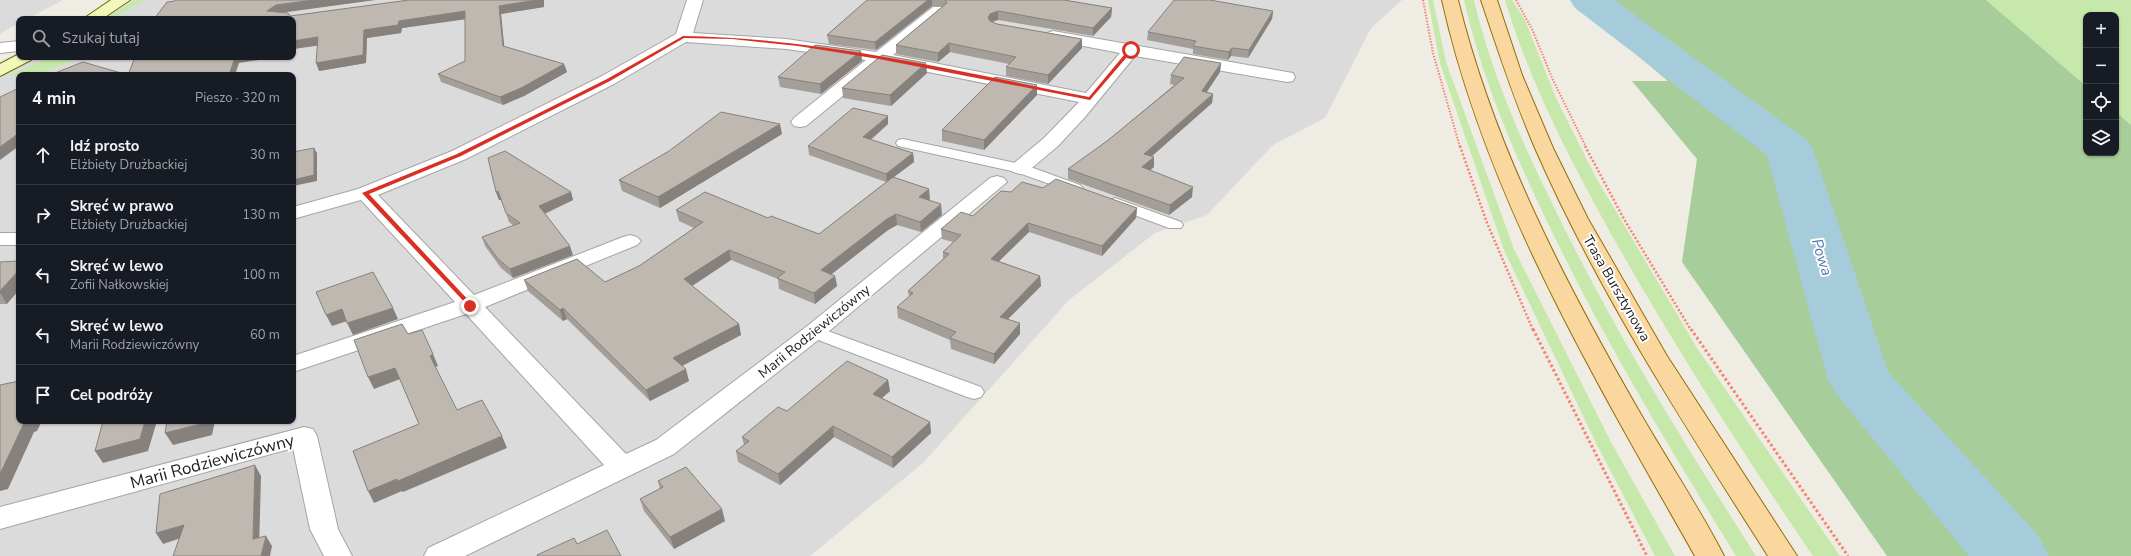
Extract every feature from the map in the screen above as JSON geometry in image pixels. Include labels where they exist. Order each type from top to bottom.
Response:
[{"type":"main road","points":[[1450,0],[1467,69],[1524,214],[1585,338],[1643,444],[1710,556]]},
{"type":"main road","name":"Trasa Bursztynowa","points":[[1489,0],[1517,85],[1544,149],[1593,247],[1658,359],[1784,556]]},
{"type":"street","points":[[96,16],[122,0]]},
{"type":"street","points":[[683,37],[690,20],[694,0]]},
{"type":"street","points":[[800,122],[938,10]]},
{"type":"street","points":[[1037,33],[1287,77]]},
{"type":"street","points":[[296,212],[365,193],[459,155],[608,80],[683,37],[732,38],[761,41],[879,58],[1090,99]]},
{"type":"street","points":[[0,48],[16,46]]},
{"type":"street","points":[[1020,168],[1038,155],[1062,133],[1131,50]]},
{"type":"street","points":[[0,71],[20,60]]},
{"type":"street","name":"Marii Rodziewiczówny","points":[[438,556],[665,447],[814,332],[997,182]]},
{"type":"street","points":[[365,193],[622,467]]},
{"type":"street","points":[[0,239],[16,239]]},
{"type":"street","points":[[296,363],[470,306],[630,241]]},
{"type":"street","name":"Marii Rodziewiczówny","points":[[0,518],[304,436],[324,529],[338,556]]},
{"type":"lane","points":[[903,143],[1020,168],[1086,192]]},
{"type":"lane","points":[[1101,198],[1175,224]]},
{"type":"lane","points":[[814,332],[974,392]]},
{"type":"path","points":[[1423,0],[1432,52],[1456,135],[1477,196],[1520,300],[1545,354],[1647,556]]},
{"type":"path","points":[[1516,0],[1531,23],[1543,59],[1575,127],[1637,242],[1703,349],[1848,556]]},
{"type":"shaded area","points":[[0,0],[63,0],[33,16],[16,16],[16,25],[0,34]]},
{"type":"shaded area","points":[[132,0],[1402,0],[1371,28],[1325,118],[1273,145],[1207,215],[1155,233],[1069,300],[923,463],[810,556],[0,556],[0,73],[25,60],[296,60],[296,16],[104,16]]},
{"type":"green space","points":[[136,0],[145,0],[120,15],[109,16]]},
{"type":"green space","points":[[1428,0],[1433,0],[1446,62],[1514,249],[1612,444],[1675,556],[1655,556],[1596,443],[1504,250],[1440,63]]},
{"type":"green space","points":[[1464,0],[1474,0],[1488,51],[1506,102],[1550,199],[1597,291],[1674,425],[1756,556],[1736,556],[1659,430],[1587,301],[1543,213],[1508,135],[1479,55]]},
{"type":"green space","points":[[1505,0],[1512,0],[1525,20],[1556,98],[1595,176],[1697,348],[1840,556],[1813,556],[1739,445],[1668,332],[1623,255],[1557,130],[1528,66]]},
{"type":"green space","points":[[1599,0],[1986,0],[2083,83],[2083,156],[2119,156],[2119,115],[2131,125],[2131,556],[1887,556],[1682,262],[1697,159],[1632,81],[1668,81],[1637,55]]},
{"type":"green space","points":[[1986,0],[2131,0],[2131,125],[2119,115],[2119,12],[2083,12],[2083,83]]},
{"type":"green space","points":[[45,60],[75,60],[45,72],[16,72]]},
{"type":"green space","points":[[16,72],[16,76],[9,75]]},
{"type":"building","points":[[314,0],[276,5],[267,11],[288,13],[290,16],[156,16],[167,2]]},
{"type":"building","points":[[409,0],[537,0],[499,6],[503,46],[564,64],[521,88],[500,97],[438,74],[465,61],[465,11],[399,21],[398,25],[364,30],[363,55],[316,63],[318,37],[296,41],[296,16],[290,16]]},
{"type":"building","points":[[867,0],[928,0],[875,42],[827,35]]},
{"type":"building","points":[[945,0],[1064,0],[1112,8],[1093,28],[998,11],[990,14],[988,18],[990,21],[997,24],[1082,39],[1048,75],[1006,67],[1016,57],[949,43],[938,53],[896,45],[947,3]]},
{"type":"building","points":[[1174,0],[1210,0],[1273,11],[1249,50],[1232,48],[1229,52],[1193,46],[1196,41],[1148,32]]},
{"type":"building","points":[[815,45],[861,51],[820,84],[778,77]]},
{"type":"building","points":[[882,55],[926,63],[890,95],[842,88]]},
{"type":"building","points":[[1184,57],[1221,63],[1202,91],[1213,94],[1144,154],[1154,157],[1142,167],[1193,187],[1170,205],[1068,169],[1107,141],[1184,78],[1171,75]]},
{"type":"building","points":[[134,60],[234,60],[230,72],[129,72]]},
{"type":"building","points":[[83,62],[118,72],[58,72]]},
{"type":"building","points":[[995,77],[1037,85],[984,140],[942,130]]},
{"type":"building","points":[[16,89],[16,135],[0,147],[0,97]]},
{"type":"building","points":[[853,108],[888,116],[863,137],[913,153],[886,174],[808,146]]},
{"type":"building","points":[[721,112],[780,124],[658,197],[619,180],[669,151]]},
{"type":"building","points":[[314,148],[314,175],[296,179],[296,151]]},
{"type":"building","points":[[505,151],[571,192],[539,206],[570,246],[510,269],[498,259],[482,237],[520,223],[506,213],[498,191],[496,192],[488,158]]},
{"type":"building","points":[[893,177],[929,189],[919,197],[941,204],[920,222],[896,214],[887,219],[821,270],[835,276],[814,293],[777,278],[785,272],[729,250],[684,279],[739,324],[673,358],[686,369],[646,390],[563,308],[560,310],[524,280],[577,259],[605,282],[639,266],[703,222],[676,210],[705,192],[768,218],[771,216],[819,234]]},
{"type":"building","points":[[1056,179],[1137,208],[1102,246],[1028,223],[991,259],[1040,276],[1000,317],[1020,323],[994,354],[950,338],[956,332],[897,307],[913,293],[908,291],[949,254],[943,252],[961,235],[941,229],[961,212],[973,216],[1001,191],[1011,192],[1022,182],[1043,188]]},
{"type":"building","points":[[16,261],[16,273],[0,291],[0,262]]},
{"type":"building","points":[[373,272],[393,308],[347,323],[342,309],[326,315],[316,292]]},
{"type":"building","points":[[402,324],[408,334],[422,330],[433,354],[430,356],[457,410],[482,400],[502,436],[398,481],[397,479],[368,491],[353,451],[419,424],[395,368],[368,377],[354,340]]},
{"type":"building","points":[[847,361],[888,380],[873,394],[930,422],[892,457],[833,426],[778,474],[736,451],[749,441],[742,437],[778,407],[787,411]]},
{"type":"building","points":[[16,382],[16,424],[24,424],[0,474],[0,385]]},
{"type":"building","points":[[102,424],[144,424],[140,439],[95,451]]},
{"type":"building","points":[[166,424],[201,424],[165,433]]},
{"type":"building","points":[[255,465],[253,539],[266,536],[261,556],[173,556],[184,525],[156,533],[160,494]]},
{"type":"building","points":[[686,467],[722,509],[670,537],[640,499],[663,487],[658,481]]},
{"type":"building","points":[[607,530],[621,556],[537,555],[574,538],[577,544]]},
{"type":"waterway","name":"Powa","points":[[1589,0],[1789,149],[1859,380],[2012,556]]},
{"type":"route","points":[[470,306],[365,193],[459,155],[608,80],[683,37],[732,38],[798,45],[879,58],[1090,99],[1131,50]]}]
